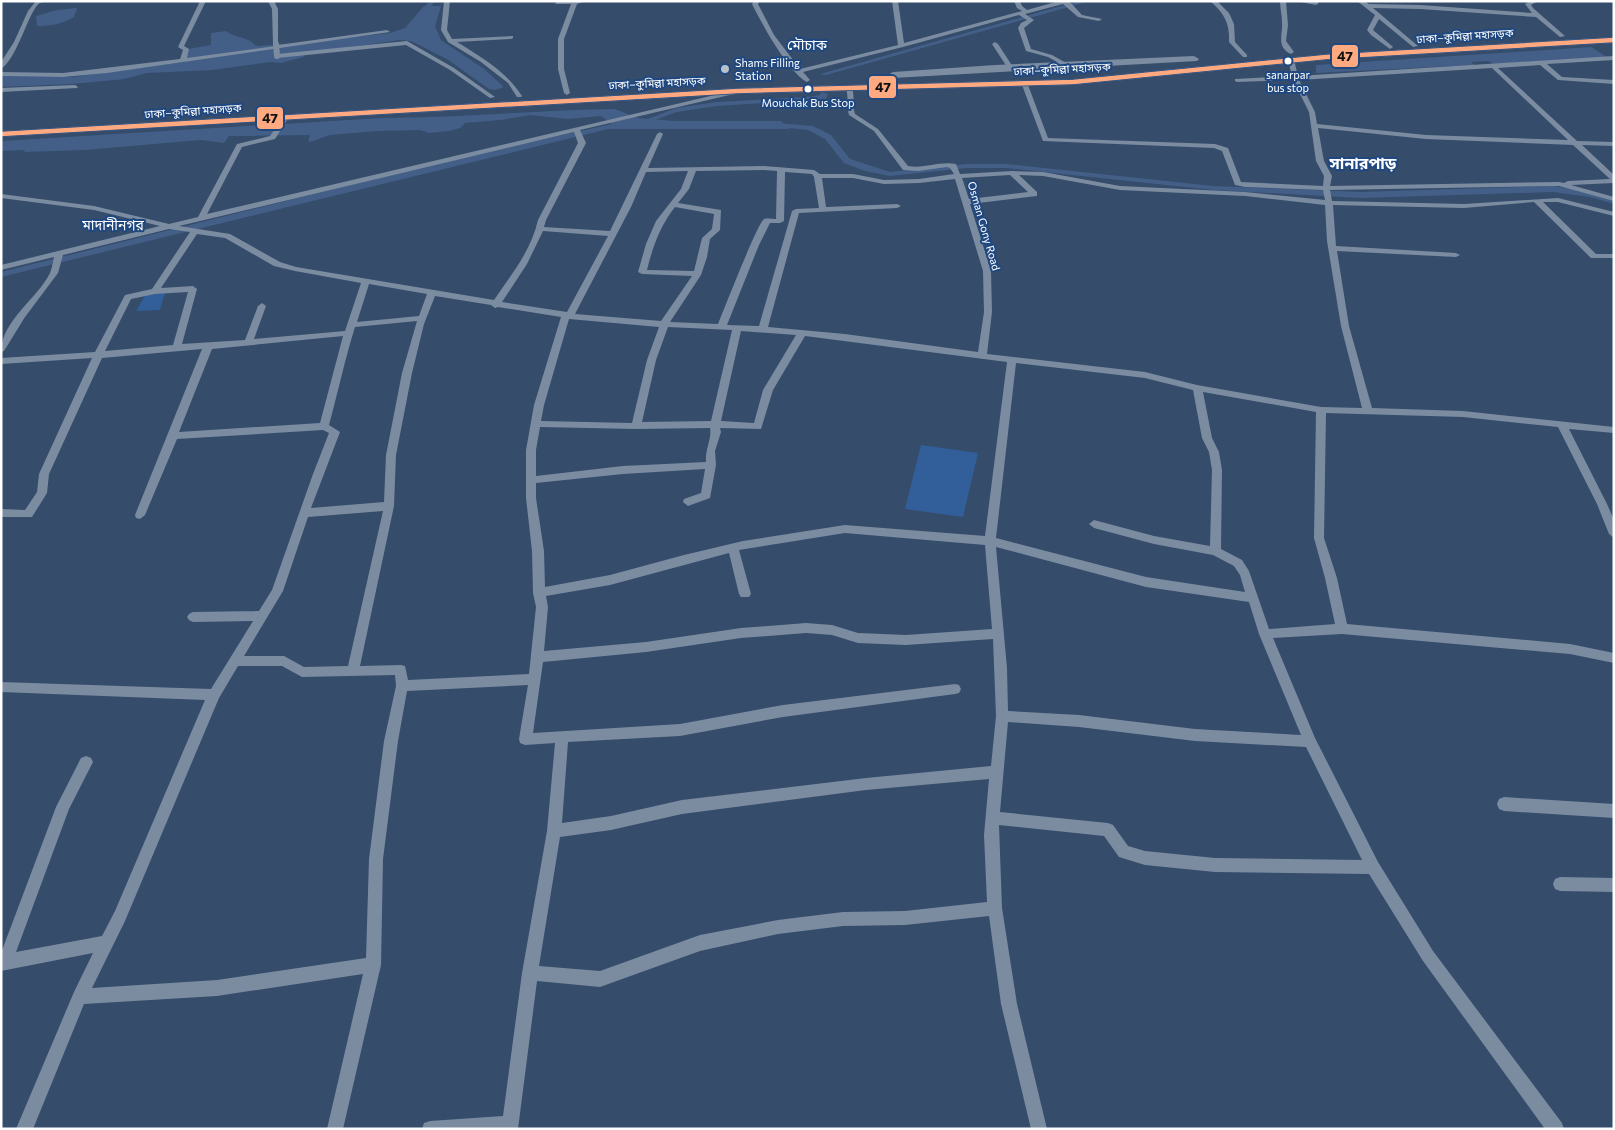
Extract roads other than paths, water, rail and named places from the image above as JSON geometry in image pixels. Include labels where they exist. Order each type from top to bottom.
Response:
[{"type":"highway","name":"ঢাকা–কুমিল্লা মহাসড়ক","points":[[79,127],[284,120],[738,91],[1025,85],[1073,82],[1291,56],[1390,47],[1614,34]]},
{"type":"highway","name":"ঢাকা–কুমিল্লা মহাসড়ক","points":[[881,76],[1245,56],[1291,56],[1614,40]]},
{"type":"highway","points":[[1063,65],[1052,72],[1054,77],[1073,82]]},
{"type":"highway","points":[[994,85],[1019,77],[1014,71],[1007,68]]},
{"type":"highway","name":"ঢাকা–কুমিল্লা মহাসড়ক","points":[[1,134],[492,97],[863,77]]},
{"type":"highway","points":[[1,127],[54,122],[79,127]]},
{"type":"highway","points":[[1,138],[79,127]]},
{"type":"street","points":[[1,67],[24,30],[31,11],[38,2],[45,1]]},
{"type":"street","points":[[183,61],[186,49],[182,47],[188,27],[203,1]]},
{"type":"street","points":[[271,1],[275,9],[277,56],[407,43],[452,69],[492,97]]},
{"type":"street","points":[[447,1],[444,30],[450,41],[483,61],[510,82],[519,96]]},
{"type":"street","points":[[895,1],[901,46]]},
{"type":"street","points":[[1017,1],[1019,7],[1026,15]]},
{"type":"street","points":[[1213,1],[1222,8],[1230,20],[1233,32],[1232,42],[1245,56]]},
{"type":"street","points":[[1283,1],[1286,30],[1282,37],[1284,45],[1291,56],[1296,79],[1312,112],[1316,126],[1320,161],[1328,176],[1326,188],[1332,248],[1345,326],[1368,411]]},
{"type":"street","points":[[1298,1],[1316,3]]},
{"type":"street","points":[[1360,1],[1369,6],[1414,46]]},
{"type":"street","points":[[1534,1],[1528,4],[1536,15],[1562,36]]},
{"type":"street","points":[[557,3],[577,2],[561,39],[561,69],[567,93]]},
{"type":"street","points":[[756,2],[764,24],[786,57],[807,80]]},
{"type":"street","points":[[799,70],[1026,15],[1067,3],[1080,16],[1099,19]]},
{"type":"street","points":[[1369,6],[1420,7],[1536,15]]},
{"type":"street","points":[[1026,15],[1021,28],[1026,48],[1033,52],[1050,56],[1063,65]]},
{"type":"street","points":[[1378,15],[1370,30],[1390,47]]},
{"type":"street","points":[[1,82],[5,75],[63,75],[183,61],[387,32]]},
{"type":"street","points":[[450,41],[511,37]]},
{"type":"street","points":[[994,44],[1007,68]]},
{"type":"street","points":[[1237,80],[1296,79],[1614,58]]},
{"type":"street","points":[[1540,62],[1560,79],[1614,82]]},
{"type":"street","points":[[1494,66],[1614,180]]},
{"type":"street","points":[[1025,85],[1046,140],[1215,146],[1225,150],[1238,183],[1245,185],[1326,188],[1559,184],[1614,180]]},
{"type":"street","points":[[1,90],[76,88]]},
{"type":"street","name":"Osman Gony Road","points":[[849,88],[852,97],[850,108],[852,115],[876,130],[906,168],[953,166],[958,175],[988,271],[988,312],[982,356]]},
{"type":"street","points":[[1,268],[174,227],[201,218],[578,132],[595,124],[738,91]]},
{"type":"street","points":[[201,218],[239,146],[273,138],[284,120]]},
{"type":"street","points":[[1316,126],[1426,137],[1614,144]]},
{"type":"street","points":[[496,305],[520,268],[542,228],[545,212],[582,144],[578,132]]},
{"type":"street","points":[[660,134],[613,234],[568,316],[538,404],[531,450],[531,498],[538,551],[539,593],[542,607],[535,678],[524,739],[680,730],[783,711],[955,689]]},
{"type":"street","points":[[693,169],[685,189],[660,222],[650,244],[642,272],[697,274]]},
{"type":"street","points":[[643,170],[781,169],[814,172],[818,176],[823,210]]},
{"type":"street","points":[[722,326],[755,245],[767,221],[780,221],[781,169]]},
{"type":"street","points":[[968,202],[1034,194],[1012,173]]},
{"type":"street","points":[[818,176],[853,176],[884,182],[919,181],[958,175],[1043,174],[1120,188],[1245,194],[1329,203],[1464,206],[1536,200],[1577,203],[1614,214]]},
{"type":"street","points":[[1559,184],[1614,199]]},
{"type":"street","points":[[1,196],[94,208],[192,231],[227,236],[276,264],[496,305],[568,316],[664,324],[763,329],[854,338],[982,356],[1145,375],[1197,388],[1322,410],[1463,414],[1614,430]]},
{"type":"street","points":[[1536,200],[1594,256],[1614,256]]},
{"type":"street","points":[[636,426],[652,359],[664,324],[677,301],[697,274],[705,249],[706,238],[716,230],[718,212],[673,204]]},
{"type":"street","points":[[763,329],[796,211],[897,206]]},
{"type":"street","points":[[542,228],[613,234]]},
{"type":"street","points":[[155,291],[192,231]]},
{"type":"street","points":[[1332,248],[1456,255]]},
{"type":"street","points":[[1,349],[21,316],[54,273],[59,254]]},
{"type":"street","points":[[324,426],[341,364],[342,353],[366,281]]},
{"type":"street","points":[[1,513],[28,514],[42,493],[44,474],[85,382],[128,297],[155,291],[193,289],[177,347]]},
{"type":"street","points":[[353,670],[389,506],[392,455],[408,373],[432,293]]},
{"type":"street","points":[[248,342],[262,306]]},
{"type":"street","points":[[1,361],[99,355],[248,342],[423,318]]},
{"type":"street","points":[[688,502],[706,495],[711,465],[710,452],[716,432],[715,424],[737,328]]},
{"type":"street","points":[[534,424],[636,426],[715,424],[758,427],[768,390],[802,333]]},
{"type":"street","points":[[140,515],[208,346]]},
{"type":"street","points":[[1012,359],[990,541],[1001,668],[1002,716],[991,835],[994,908],[1009,1004],[1039,1129]]},
{"type":"street","points":[[1197,388],[1207,438],[1214,452],[1217,470],[1215,551]]},
{"type":"street","points":[[1322,410],[1319,538],[1331,578],[1342,629]]},
{"type":"street","points":[[1562,424],[1602,504],[1614,534]]},
{"type":"street","points":[[24,1129],[79,997],[107,943],[145,860],[178,777],[214,695],[277,591],[335,432],[324,426],[173,436]]},
{"type":"street","points":[[531,480],[623,470],[711,465]]},
{"type":"street","points":[[304,513],[389,506]]},
{"type":"street","points":[[1094,524],[1154,540],[1215,551],[1238,563],[1245,574],[1265,634],[1310,741],[1373,867],[1428,956],[1556,1129]]},
{"type":"street","points":[[539,593],[610,580],[733,548],[845,529],[990,541],[1146,582],[1254,598]]},
{"type":"street","points":[[733,548],[745,594]]},
{"type":"street","points":[[193,617],[262,616]]},
{"type":"street","points":[[536,657],[646,647],[741,633],[806,628],[832,630],[858,638],[906,640],[997,634]]},
{"type":"street","points":[[1265,634],[1342,629],[1570,649],[1614,658]]},
{"type":"street","points":[[234,661],[284,661],[302,672],[401,670],[402,686],[391,741],[376,860],[374,965],[334,1129]]},
{"type":"street","points":[[402,686],[535,678]]},
{"type":"street","points":[[1,687],[214,695]]},
{"type":"street","points":[[1002,716],[1079,721],[1196,735],[1310,741]]},
{"type":"street","points":[[430,1129],[510,1126],[530,973],[554,831],[562,738]]},
{"type":"street","points":[[3,963],[63,808],[86,762]]},
{"type":"street","points":[[554,831],[611,824],[682,807],[866,784],[997,772]]},
{"type":"street","points":[[1504,804],[1614,812]]},
{"type":"street","points":[[993,818],[1108,830],[1124,852],[1145,858],[1215,865],[1373,867]]},
{"type":"street","points":[[1560,884],[1614,885]]},
{"type":"street","points":[[530,973],[600,979],[700,943],[778,927],[843,919],[905,918],[994,908]]},
{"type":"street","points":[[3,963],[107,943]]},
{"type":"street","points":[[79,997],[217,988],[374,965]]},
{"type":"waterway","points":[[419,20],[432,1]]},
{"type":"waterway","points":[[824,74],[1087,1]]},
{"type":"waterway","points":[[639,124],[676,110],[717,104],[808,99],[823,97],[824,94]]},
{"type":"waterway","points":[[769,124],[810,128],[828,137],[847,161],[868,169],[890,174],[967,166],[1006,166],[1213,188],[1361,195],[1553,189],[1591,195],[1614,202]]},
{"type":"place","name":"sanarpar bus stop","points":[[1288,61]]},
{"type":"place","name":"Shams Filling Station","points":[[725,69]]},
{"type":"place","name":"Mouchak Bus Stop","points":[[808,89]]},
{"type":"district","name":"মৌচাক","points":[[807,45]]},
{"type":"district","name":"সানারপাড়","points":[[1363,163]]},
{"type":"district","name":"মাদানীনগর","points":[[113,225]]}]
